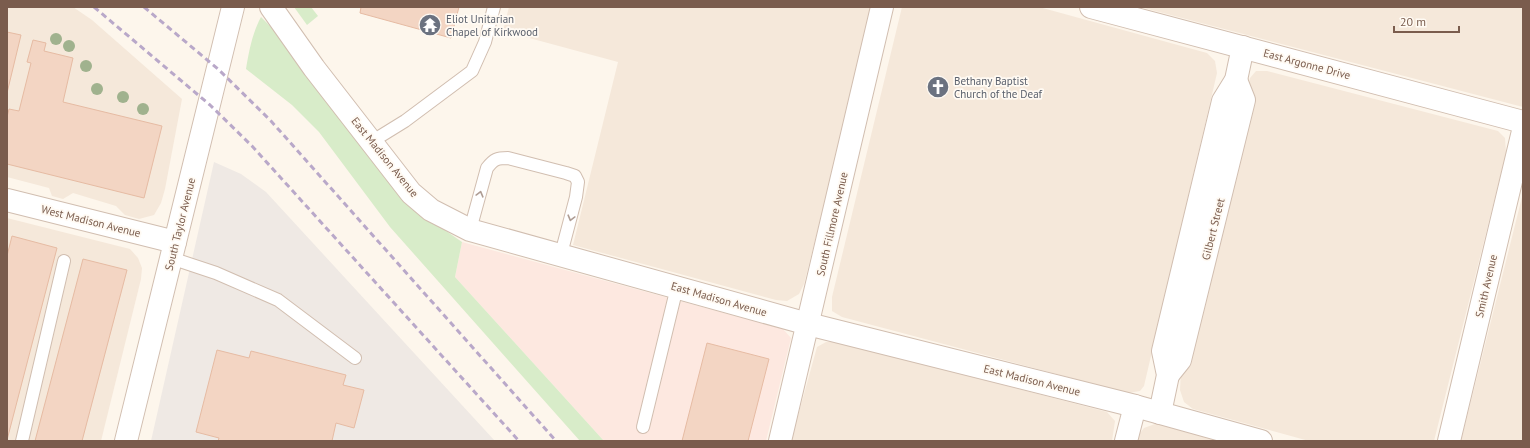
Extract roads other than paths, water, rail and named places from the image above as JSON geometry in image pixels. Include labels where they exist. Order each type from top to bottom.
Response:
[{"type":"street","name":"South Taylor Avenue","points":[[126,441],[233,7]]},
{"type":"street","name":"East Madison Avenue","points":[[271,7],[314,68],[411,193],[431,210],[470,230],[561,254],[808,324],[1135,406],[1261,441]]},
{"type":"street","name":"South Fillmore Avenue","points":[[780,441],[882,7]]},
{"type":"street","name":"East Argonne Drive","points":[[1091,7],[1523,122]]},
{"type":"street","name":"Gilbert Street","points":[[1160,413],[1168,375],[1162,351],[1223,101],[1236,80],[1243,47]]},
{"type":"street","name":"Smith Avenue","points":[[1449,441],[1523,131]]},
{"type":"street","name":"West Madison Avenue","points":[[7,200],[173,250]]},
{"type":"street","points":[[1126,441],[1135,406]]},
{"type":"lane","points":[[372,142],[405,121],[472,71],[485,42],[494,7]]},
{"type":"lane","points":[[470,230],[485,174],[487,168],[493,160],[508,158],[566,173],[575,176],[578,182],[576,197],[561,254]]},
{"type":"lane","points":[[173,250],[216,273],[278,300],[355,358]]},
{"type":"lane","points":[[22,441],[64,261]]},
{"type":"lane","points":[[643,427],[678,287]]},
{"type":"railway","points":[[94,7],[210,105],[252,146],[519,441]]},
{"type":"railway","points":[[144,7],[218,69],[271,121],[556,441]]},
{"type":"place","name":"Eliot Unitarian Chapel of Kirkwood","points":[[430,25]]},
{"type":"place","name":"Bethany Baptist Church of the Deaf","points":[[938,87]]}]
